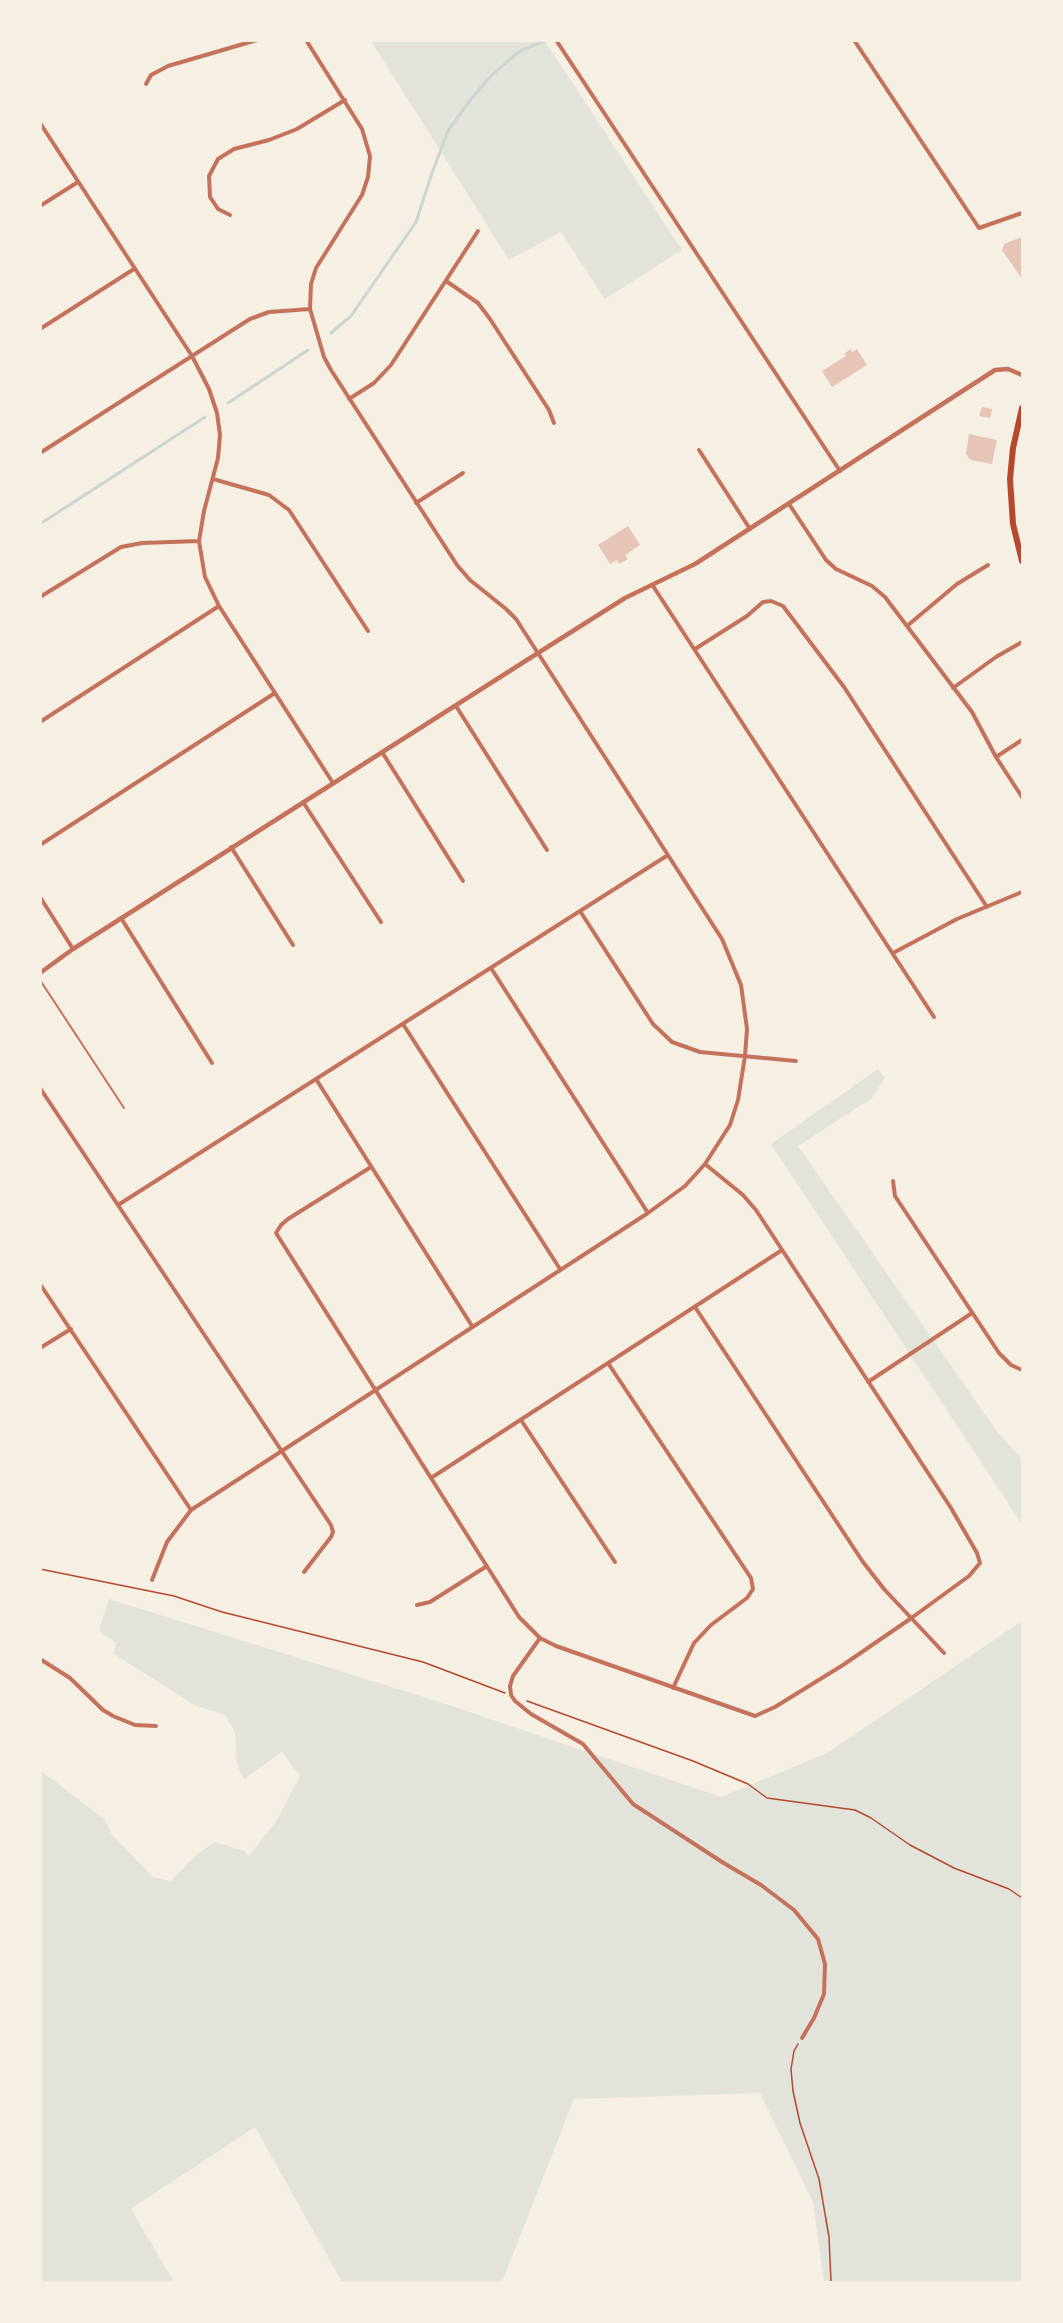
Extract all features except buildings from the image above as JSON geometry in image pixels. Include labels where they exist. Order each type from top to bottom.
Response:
[{"type":"main road","points":[[1023,408],[1013,448],[1010,479],[1013,524],[1023,561]]},
{"type":"street","points":[[146,84],[151,75],[168,66],[257,40]]},
{"type":"street","points":[[152,1580],[167,1542],[191,1509],[675,1194],[705,1164],[723,1136],[738,1100],[745,1056],[746,1011],[734,966],[722,939],[511,613],[462,572],[324,357],[310,309],[313,276],[358,203],[368,177],[370,156],[366,138],[345,100],[306,40]]},
{"type":"street","points":[[556,40],[840,471]]},
{"type":"street","points":[[854,40],[979,228],[1023,213]]},
{"type":"street","points":[[230,216],[218,209],[210,197],[209,176],[218,159],[234,149],[269,140],[297,129],[345,100]]},
{"type":"street","points":[[40,123],[192,356],[209,389],[218,413],[219,448],[204,511],[200,541],[203,572],[219,606],[333,783]]},
{"type":"street","points":[[40,206],[78,182]]},
{"type":"street","points":[[349,399],[374,383],[391,365],[478,231]]},
{"type":"street","points":[[40,329],[134,269]]},
{"type":"street","points":[[446,281],[478,303],[549,410],[554,423]]},
{"type":"street","points":[[40,453],[250,319],[269,312],[310,309]]},
{"type":"street","points":[[40,973],[121,918],[625,598],[691,567],[995,370],[1008,369],[1023,375]]},
{"type":"street","points":[[699,450],[750,529]]},
{"type":"street","points":[[416,503],[463,473]]},
{"type":"street","points":[[213,479],[269,495],[289,510],[368,631]]},
{"type":"street","points":[[789,504],[826,560],[836,569],[879,591],[908,627],[972,712],[996,757],[1023,797]]},
{"type":"street","points":[[40,597],[122,547],[142,543],[200,541]]},
{"type":"street","points":[[908,627],[957,584],[988,565]]},
{"type":"street","points":[[653,586],[934,1017]]},
{"type":"street","points":[[695,649],[747,616],[764,602],[771,601],[783,606],[837,677],[987,907]]},
{"type":"street","points":[[40,722],[219,606]]},
{"type":"street","points":[[953,688],[996,657],[1023,642]]},
{"type":"street","points":[[40,845],[275,693]]},
{"type":"street","points":[[456,705],[547,850]]},
{"type":"street","points":[[996,757],[1023,740]]},
{"type":"street","points":[[382,752],[463,881]]},
{"type":"street","points":[[303,802],[381,922]]},
{"type":"street","points":[[231,848],[293,945]]},
{"type":"street","points":[[118,1205],[668,855]]},
{"type":"street","points":[[893,954],[950,922],[1023,892]]},
{"type":"street","points":[[40,897],[73,949]]},
{"type":"street","points":[[580,911],[653,1024],[672,1042],[700,1052],[796,1061]]},
{"type":"street","points":[[121,918],[212,1063]]},
{"type":"street","points":[[492,968],[648,1213]]},
{"type":"street","points":[[403,1024],[560,1269]]},
{"type":"street","points":[[316,1079],[472,1326]]},
{"type":"street","points":[[40,1088],[331,1525],[333,1532],[328,1542],[304,1572]]},
{"type":"street","points":[[371,1167],[288,1219],[276,1233],[519,1617],[540,1638],[556,1646],[755,1716],[775,1707],[910,1619],[969,1576],[980,1563],[957,1518],[750,1202],[705,1164]]},
{"type":"street","points":[[893,1182],[895,1196],[1003,1358],[1023,1370]]},
{"type":"street","points":[[431,1478],[782,1250]]},
{"type":"street","points":[[40,1284],[191,1509]]},
{"type":"street","points":[[695,1307],[863,1562],[910,1619],[931,1637],[944,1653]]},
{"type":"street","points":[[868,1382],[972,1313]]},
{"type":"street","points":[[40,1348],[70,1329]]},
{"type":"street","points":[[609,1363],[751,1578],[753,1589],[747,1598],[711,1625],[694,1643],[673,1688]]},
{"type":"street","points":[[521,1420],[615,1562]]},
{"type":"street","points":[[417,1605],[430,1602],[487,1566]]},
{"type":"street","points":[[540,1638],[513,1676],[510,1686],[511,1695],[515,1701],[531,1714],[583,1744],[633,1804],[761,1885],[794,1910],[818,1939],[825,1964],[824,1994],[802,2038]]},
{"type":"street","points":[[40,1659],[70,1678],[103,1710],[113,1716],[129,1724],[156,1726]]},
{"type":"lane","points":[[40,980],[123,1108]]},
{"type":"path","points":[[802,2038],[794,2051],[790,2068],[800,2123],[819,2180],[829,2237],[831,2283]]},
{"type":"shaded area","points":[[371,41],[545,41],[682,250],[605,299],[561,232],[509,260]]},
{"type":"shaded area","points":[[878,1069],[885,1078],[872,1098],[798,1146],[996,1430],[1022,1459],[1022,1524],[771,1144]]},
{"type":"shaded area","points":[[109,1599],[449,1705],[721,1797],[827,1753],[1022,1621],[1022,2282],[824,2282],[813,2202],[760,2093],[574,2099],[502,2282],[342,2282],[255,2127],[131,2209],[174,2282],[41,2282],[40,1770],[104,1819],[112,1835],[153,1877],[171,1881],[196,1855],[215,1842],[244,1851],[249,1856],[277,1820],[300,1776],[282,1752],[244,1779],[237,1765],[235,1732],[225,1715],[196,1706],[114,1654],[116,1643],[99,1630]]},
{"type":"waterway","points":[[331,333],[351,316],[416,222],[448,131],[468,103],[488,79],[510,59],[522,50],[547,40]]},
{"type":"waterway","points":[[228,403],[308,350]]},
{"type":"waterway","points":[[40,524],[205,417]]}]
